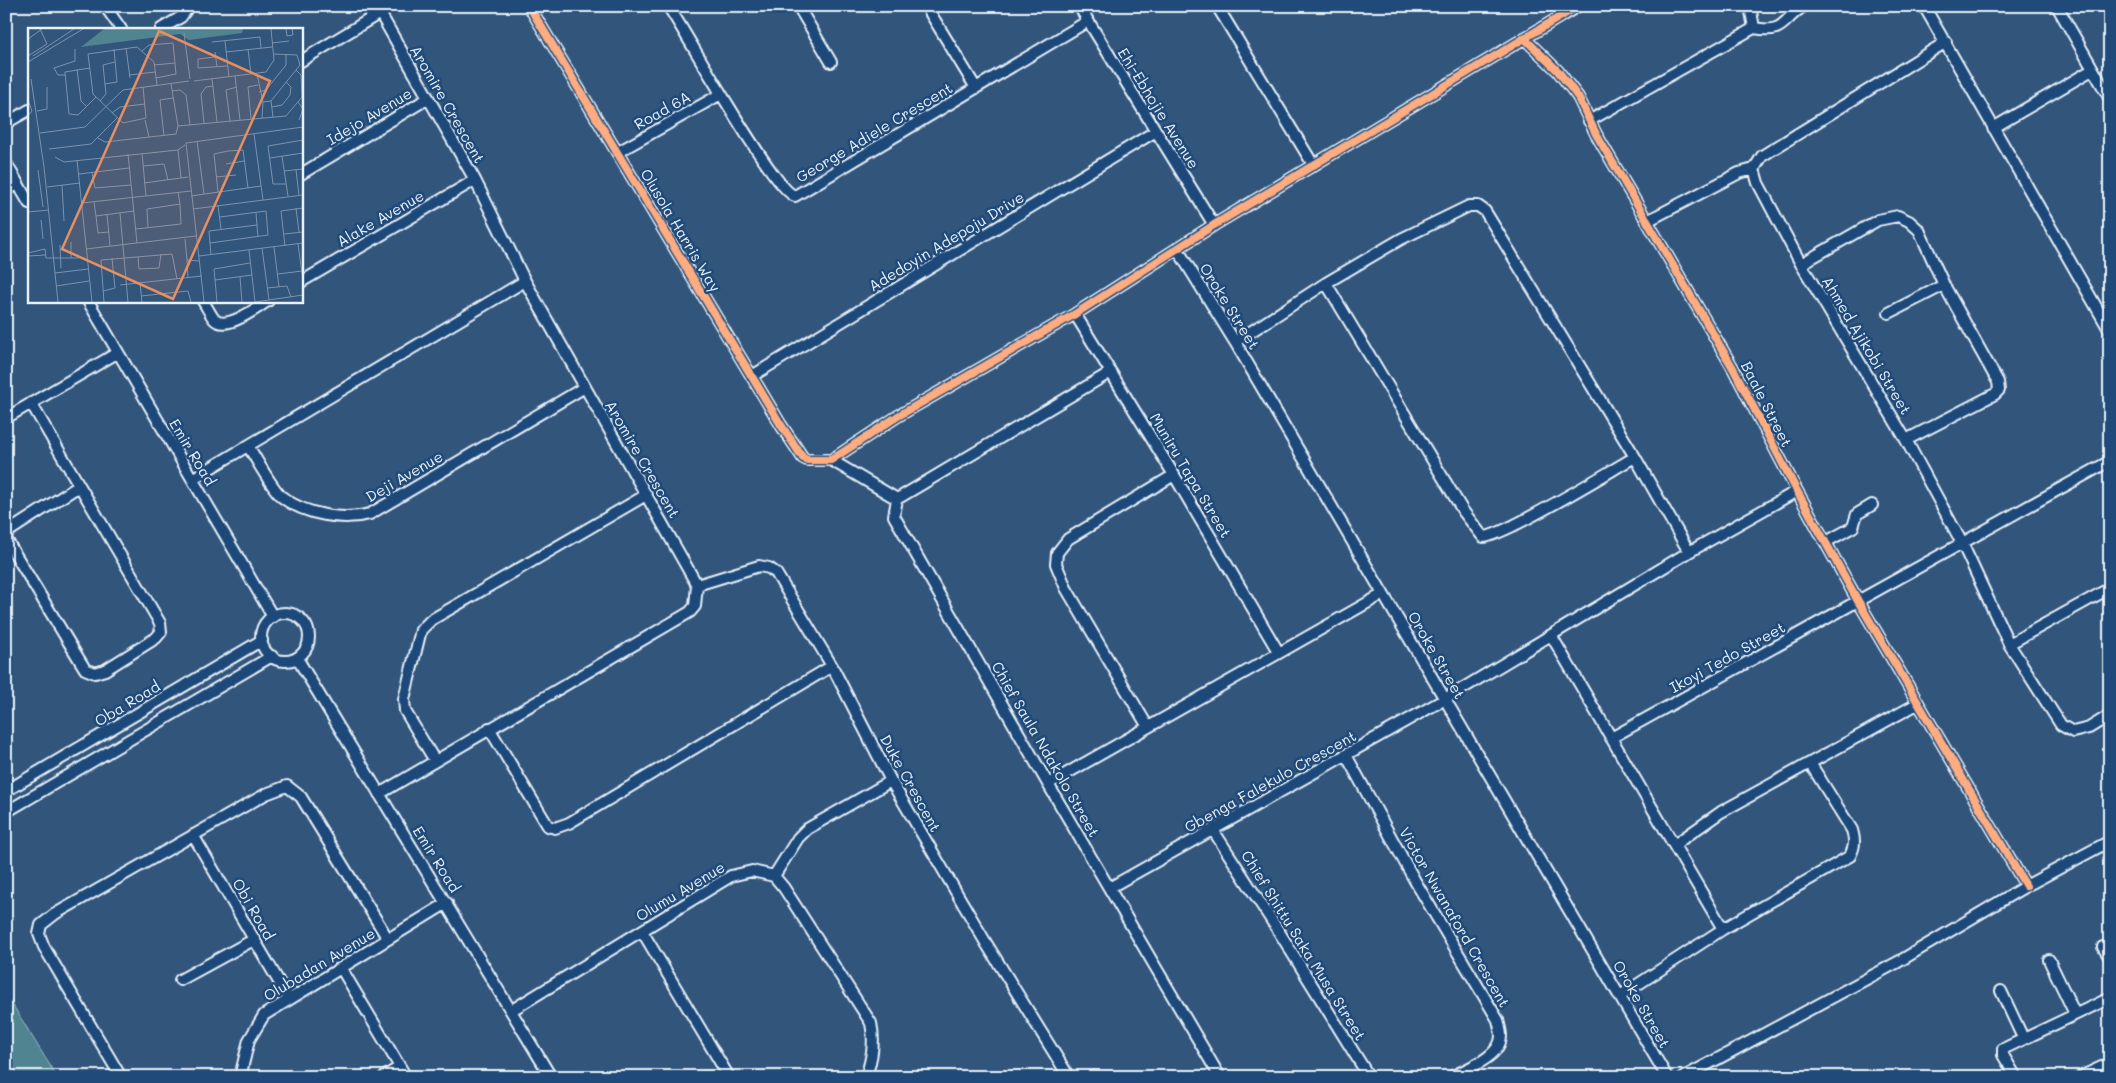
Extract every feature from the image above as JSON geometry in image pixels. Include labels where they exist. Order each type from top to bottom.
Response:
[{"type":"street","points":[[105,6],[119,28]]},
{"type":"street","points":[[162,28],[181,16],[189,6]]},
{"type":"street","name":"Olusola Harris Way","points":[[529,6],[800,454],[808,460],[831,460]]},
{"type":"street","name":"George Adiele Crescent","points":[[668,6],[721,94],[780,184],[786,191],[795,196],[1088,21]]},
{"type":"street","points":[[798,6],[831,62]]},
{"type":"street","points":[[926,6],[976,88]]},
{"type":"street","name":"Ehi-Ebhojie Avenue","points":[[1079,6],[1214,225]]},
{"type":"street","points":[[1218,6],[1314,166]]},
{"type":"street","points":[[1111,372],[896,499],[831,460],[898,416],[1075,314],[1178,250],[1214,225],[1578,6]]},
{"type":"street","points":[[1750,6],[1754,28]]},
{"type":"street","points":[[1589,121],[1754,28],[1772,31],[1780,27],[1794,12],[1804,6]]},
{"type":"street","points":[[1924,6],[2109,329]]},
{"type":"street","points":[[2057,6],[2110,100]]},
{"type":"street","points":[[302,60],[378,10]]},
{"type":"street","name":"Aromire Crescent","points":[[378,10],[427,99],[475,180],[525,281],[697,585]]},
{"type":"street","name":"Baale Street","points":[[1524,38],[1558,71],[1578,97],[1589,121],[1733,368],[1797,491],[1858,602],[2026,886]]},
{"type":"street","points":[[1648,220],[1739,173],[1754,169],[1762,156],[1946,42]]},
{"type":"street","points":[[1993,128],[2092,70]]},
{"type":"street","name":"Road 6A","points":[[618,152],[721,94]]},
{"type":"street","name":"Idejo Avenue","points":[[302,173],[427,99]]},
{"type":"street","points":[[6,123],[28,111]]},
{"type":"street","name":"Adedoyin Adepoju Drive","points":[[752,376],[1156,131]]},
{"type":"street","points":[[6,163],[28,201]]},
{"type":"street","name":"Ahmed Ajikobi Street","points":[[1754,169],[1758,182],[1800,264],[1906,440],[1962,543],[2009,644],[2061,725],[2073,732],[2089,728],[2110,715]]},
{"type":"street","name":"Alake Avenue","points":[[302,281],[475,180]]},
{"type":"street","points":[[6,190],[17,184]]},
{"type":"street","points":[[1235,342],[1326,283],[1401,239],[1469,206],[1478,206],[1485,211],[1635,457],[1689,552]]},
{"type":"street","points":[[1800,264],[1878,220],[1898,216],[1909,221],[1920,230],[1944,285],[1998,382],[1999,390],[1995,394],[1906,440]]},
{"type":"street","name":"Oroke Street","points":[[1178,250],[1235,342],[1667,1077]]},
{"type":"street","points":[[192,479],[525,281]]},
{"type":"street","points":[[1326,283],[1462,511],[1483,537],[1488,537],[1515,524],[1635,457]]},
{"type":"street","points":[[1889,313],[1944,285]]},
{"type":"street","name":"Emir Road","points":[[89,302],[273,617]]},
{"type":"street","points":[[204,302],[215,320],[221,323],[232,323],[266,302]]},
{"type":"street","name":"Muniru Tapa Street","points":[[1075,314],[1174,475],[1279,653]]},
{"type":"street","points":[[6,418],[117,353]]},
{"type":"street","name":"Deji Avenue","points":[[248,446],[281,496],[300,506],[320,512],[341,518],[356,518],[370,514],[585,387]]},
{"type":"street","points":[[6,538],[85,669],[95,673],[105,670],[156,638],[160,632],[160,622],[31,403]]},
{"type":"street","name":"Ikoyi Tedo Street","points":[[1611,738],[2110,461]]},
{"type":"street","points":[[1148,727],[1076,606],[1056,564],[1058,553],[1068,539],[1174,475]]},
{"type":"street","points":[[6,533],[79,486]]},
{"type":"street","name":"Gbenga Falekulo Crescent","points":[[1110,888],[1446,699],[1689,552],[1797,491]]},
{"type":"street","points":[[435,761],[405,711],[404,699],[421,630],[431,620],[646,495]]},
{"type":"street","name":"Chief Saula Ndakolo Street","points":[[896,499],[894,516],[1048,784],[1220,1077]]},
{"type":"street","points":[[1826,542],[1854,527],[1857,514],[1872,505]]},
{"type":"street","name":"Duke Crescent","points":[[697,585],[759,566],[769,568],[776,573],[832,666],[891,781],[986,943],[1069,1077]]},
{"type":"street","points":[[380,794],[489,728],[690,612],[695,606],[697,585]]},
{"type":"street","points":[[2009,644],[2110,588]]},
{"type":"street","points":[[1048,784],[1383,594]]},
{"type":"street","points":[[280,614],[295,615],[306,625],[309,640],[307,647],[297,658],[285,661],[272,656],[264,647],[262,640],[264,627],[273,617],[280,614]]},
{"type":"street","points":[[1551,635],[1723,929]]},
{"type":"street","name":"Oba Road","points":[[6,791],[262,640]]},
{"type":"street","points":[[6,812],[272,656]]},
{"type":"street","name":"Emir Road","points":[[297,658],[551,1077]]},
{"type":"street","points":[[489,728],[548,826],[555,828],[569,823],[832,666]]},
{"type":"street","points":[[1674,845],[1721,812],[1917,704]]},
{"type":"street","points":[[98,738],[106,754]]},
{"type":"street","name":"Victor Nwanaford Crescent","points":[[1346,755],[1415,881],[1498,1020],[1501,1037],[1497,1048],[1486,1058],[1451,1077]]},
{"type":"street","points":[[1620,996],[1723,929],[1850,856],[1855,838],[1852,830],[1810,763]]},
{"type":"street","points":[[54,764],[64,779]]},
{"type":"street","points":[[866,1077],[871,1062],[874,1039],[871,1023],[774,876],[798,838],[808,829],[891,781]]},
{"type":"street","points":[[121,1077],[44,947],[39,934],[41,925],[55,914],[266,794],[287,786],[301,797],[388,940]]},
{"type":"street","name":"Chief Shittu Saka Musa Street","points":[[1212,830],[1281,935],[1369,1077]]},
{"type":"street","name":"Obi Road","points":[[194,835],[289,999]]},
{"type":"street","points":[[1684,1077],[1898,962],[2026,886],[2110,841]]},
{"type":"street","name":"Olumu Avenue","points":[[512,1010],[731,876],[752,871],[774,876]]},
{"type":"street","name":"Olubadan Avenue","points":[[240,1077],[249,1040],[264,1015],[447,904]]},
{"type":"street","points":[[642,931],[728,1077]]},
{"type":"street","points":[[180,980],[255,939]]},
{"type":"street","points":[[2103,947],[2110,958]]},
{"type":"street","points":[[2049,960],[2075,1014]]},
{"type":"street","points":[[341,968],[406,1077]]},
{"type":"street","points":[[2001,991],[2023,1038]]},
{"type":"street","points":[[2016,1077],[2003,1055],[2003,1049],[2110,998]]},
{"type":"street","points":[[2080,1077],[2110,1063]]},
{"type":"street","points":[[384,1077],[400,1067]]},
{"type":"green space","points":[[6,994],[57,1077],[6,1077]]},
{"type":"cycle path","points":[[529,6],[781,425],[803,458],[807,460],[831,460],[898,416],[1075,314],[1214,225],[1578,6]]},
{"type":"cycle path","points":[[1524,38],[1558,71],[1578,97],[1596,134],[1733,368],[1797,491],[1858,601],[2026,886]]}]
